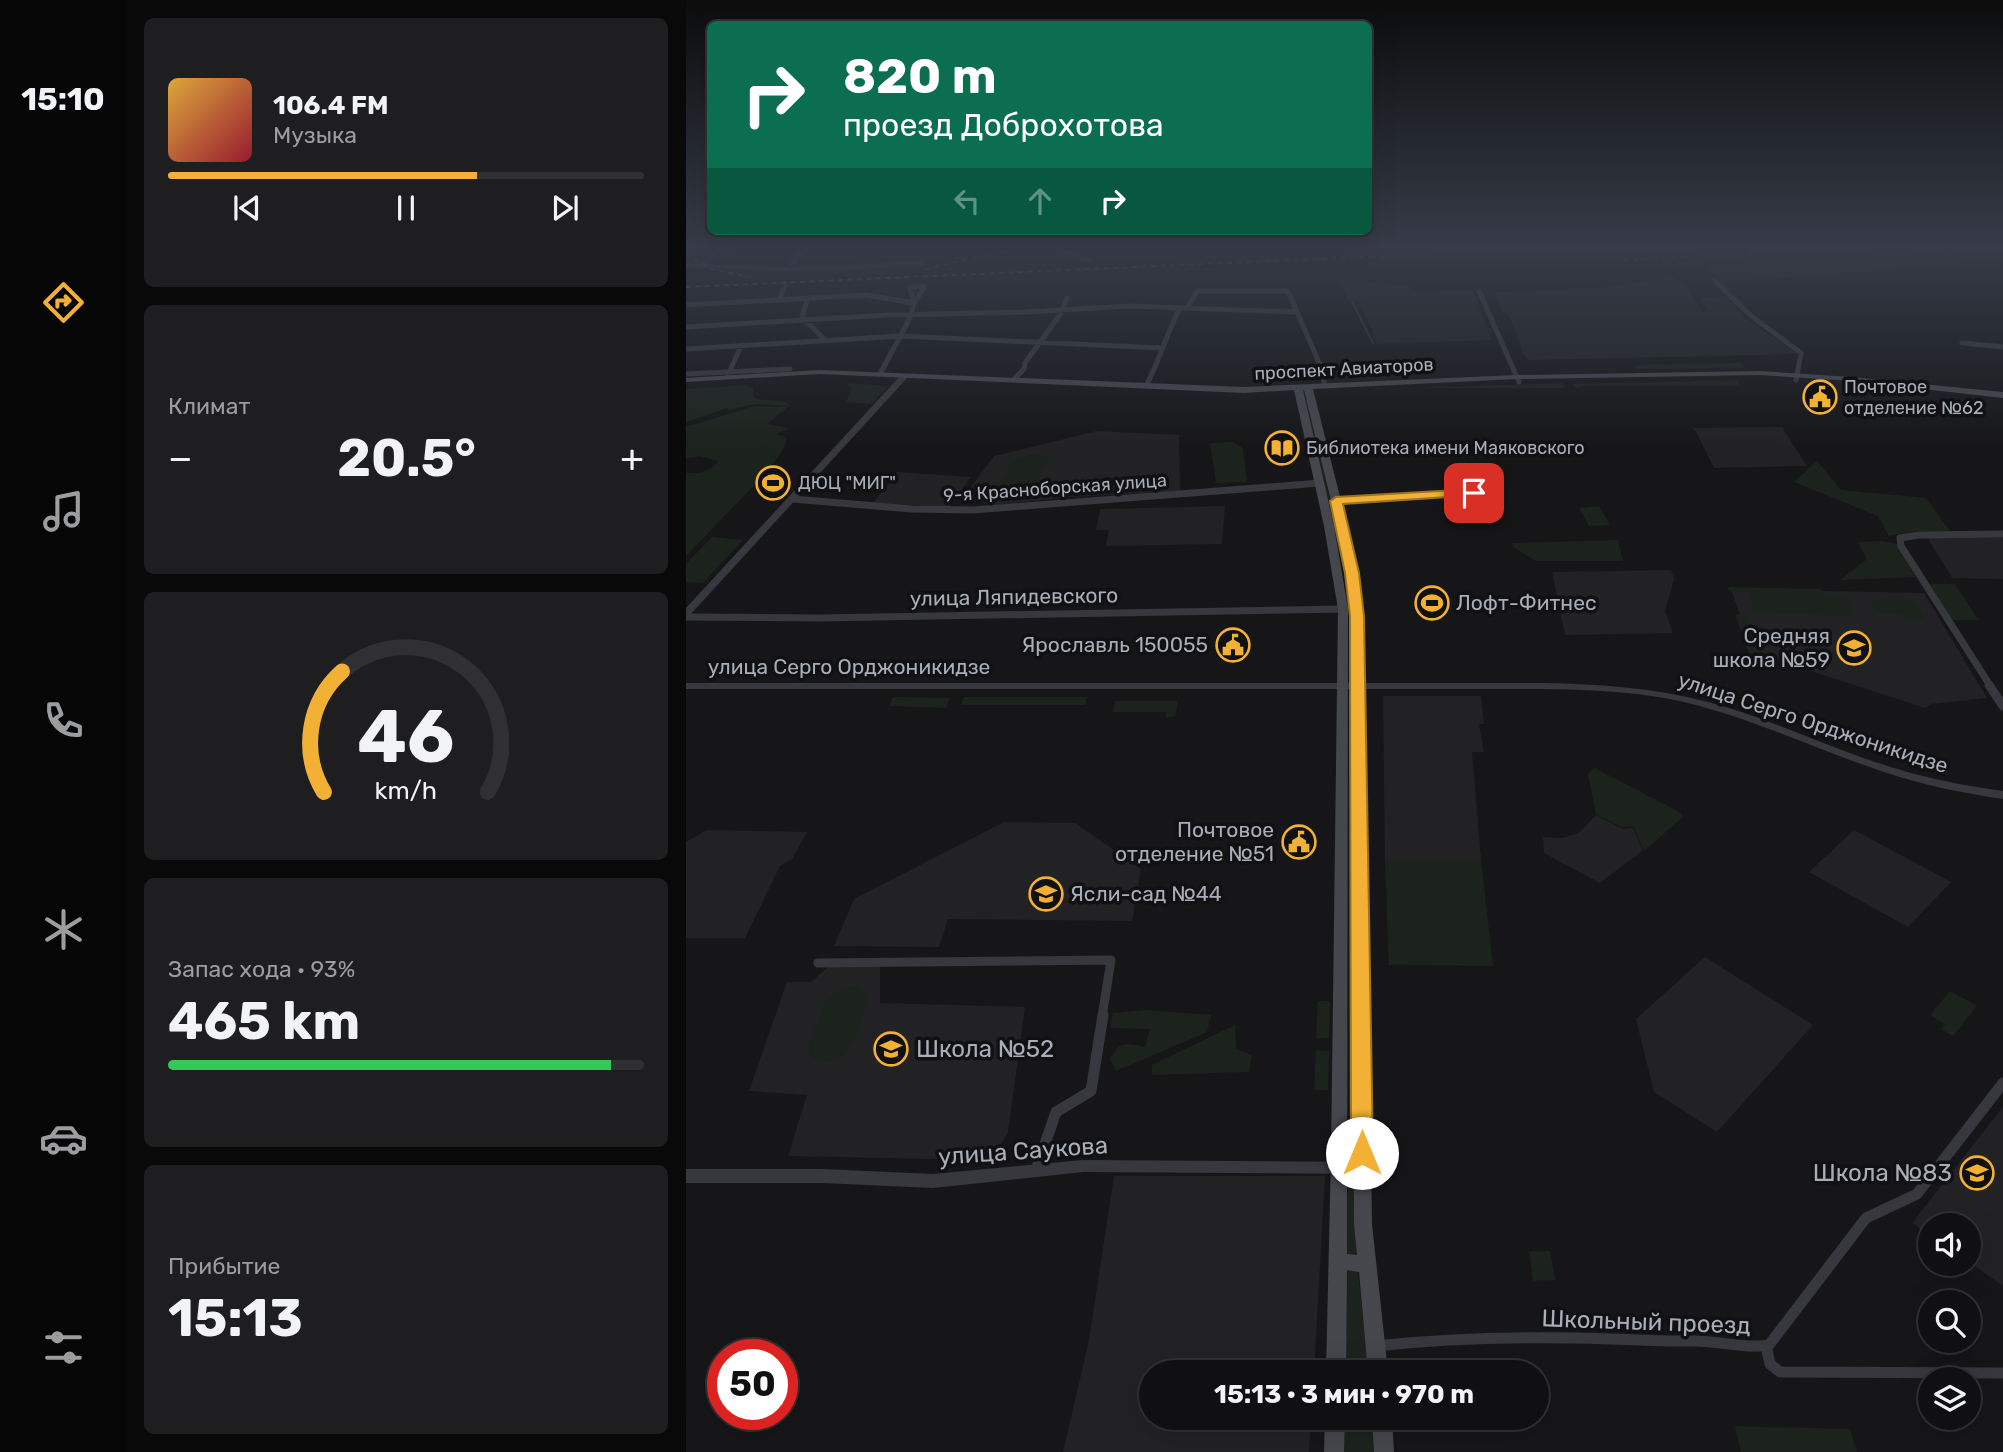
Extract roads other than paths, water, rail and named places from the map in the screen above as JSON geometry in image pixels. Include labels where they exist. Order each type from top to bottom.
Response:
[{"type":"main road","name":"проспект Авиаторов","points":[[686,382],[728,374],[847,375],[1226,395],[1518,380]]},
{"type":"main road","name":"проспект Авиаторов","points":[[686,382],[880,374],[903,378],[1298,390]]},
{"type":"main road","name":"проспект Авиаторов","points":[[1309,389],[1325,386],[1518,380],[1797,377],[2003,398]]},
{"type":"main road","points":[[1309,389],[1356,598],[1351,686],[1336,1360]]},
{"type":"main road","points":[[1298,390],[1320,483],[1343,609],[1351,686],[1365,1264],[1377,1360]]},
{"type":"main road","points":[[1338,1261],[1365,1264]]},
{"type":"main road","points":[[1334,1452],[1335,1430]]},
{"type":"main road","points":[[1383,1430],[1384,1452]]},
{"type":"street","points":[[803,313],[804,320],[825,340]]},
{"type":"street","points":[[686,327],[958,313]]},
{"type":"street","points":[[1013,380],[1024,369],[1061,313]]},
{"type":"street","points":[[1146,386],[1159,362],[1165,335],[1181,313]]},
{"type":"street","points":[[1296,313],[1320,365],[1325,386]]},
{"type":"street","points":[[1489,313],[1518,380]]},
{"type":"street","points":[[1748,313],[1801,354],[1797,377]]},
{"type":"street","points":[[880,374],[911,314]]},
{"type":"street","points":[[686,349],[901,336],[1161,348]]},
{"type":"street","points":[[1962,343],[2003,347]]},
{"type":"street","points":[[728,374],[741,346]]},
{"type":"street","name":"проспект Авиаторов","points":[[686,374],[790,369]]},
{"type":"street","points":[[686,615],[903,378]]},
{"type":"street","name":"9-я Красноборская улица","points":[[792,499],[940,510],[975,509],[1320,483]]},
{"type":"street","points":[[1336,501],[1500,491]]},
{"type":"street","points":[[2003,534],[1919,535],[1900,538],[1901,546],[2003,706]]},
{"type":"street","name":"улица Ляпидевского","points":[[686,615],[820,618],[1343,609]]},
{"type":"street","name":"улица Серго Орджоникидзе","points":[[686,686],[1562,686],[1665,695],[1721,709],[1908,779],[1948,789],[2003,796]]},
{"type":"street","points":[[818,963],[1111,960],[1091,1091],[1056,1112],[1036,1170]]},
{"type":"street","name":"Школьный проезд","points":[[1376,1346],[1420,1341],[1574,1338],[1642,1342],[1712,1340],[1766,1346],[1779,1334],[1866,1219],[1917,1194],[2003,1083]]},
{"type":"street","name":"улица Саукова","points":[[686,1176],[822,1176],[933,1181],[1083,1167],[1362,1168]]},
{"type":"street","points":[[1766,1346],[1768,1361],[1780,1372],[2003,1373]]},
{"type":"waterway","points":[[1358,313],[1373,343]]},
{"type":"place","name":"Почтовое отделение №62","points":[[1820,397]]},
{"type":"place","name":"Библиотека имени Маяковского","points":[[1282,448]]},
{"type":"place","name":"ДЮЦ \"МИГ\"","points":[[773,483]]},
{"type":"place","name":"Лофт-Фитнес","points":[[1432,603]]},
{"type":"place","name":"Ярославль 150055","points":[[1233,645]]},
{"type":"place","name":"Средняя школа №59","points":[[1854,648]]},
{"type":"place","name":"Почтовое отделение №51","points":[[1299,842]]},
{"type":"place","name":"Ясли-сад №44","points":[[1046,894]]},
{"type":"place","name":"Школа №52","points":[[891,1049]]},
{"type":"place","name":"Школа №83","points":[[1977,1173]]}]
